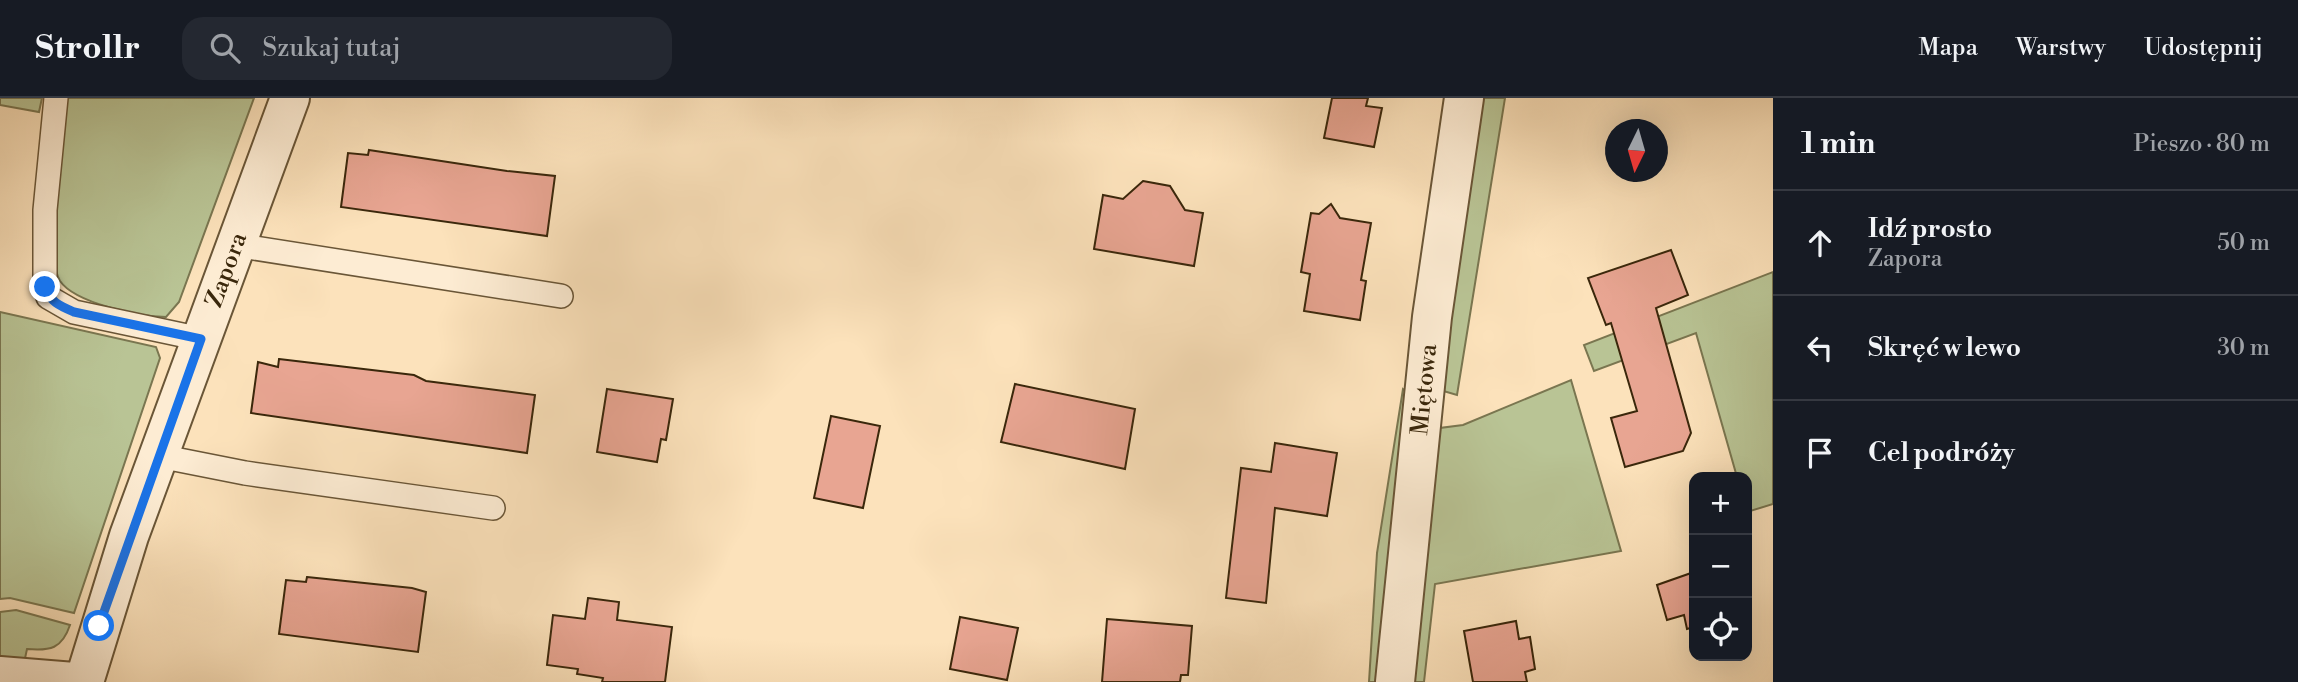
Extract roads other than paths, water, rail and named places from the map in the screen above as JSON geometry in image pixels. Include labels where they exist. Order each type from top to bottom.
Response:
[{"type":"street","name":"Zapora","points":[[84,682],[129,536],[290,98]]},
{"type":"street","name":"Miętowa","points":[[1395,682],[1432,317],[1464,98]]},
{"type":"street","points":[[0,676],[74,682]]},
{"type":"lane","points":[[56,98],[45,210],[45,287],[48,297],[74,312],[201,339]]},
{"type":"lane","points":[[235,245],[561,296]]},
{"type":"lane","points":[[159,456],[245,473],[493,508]]}]
